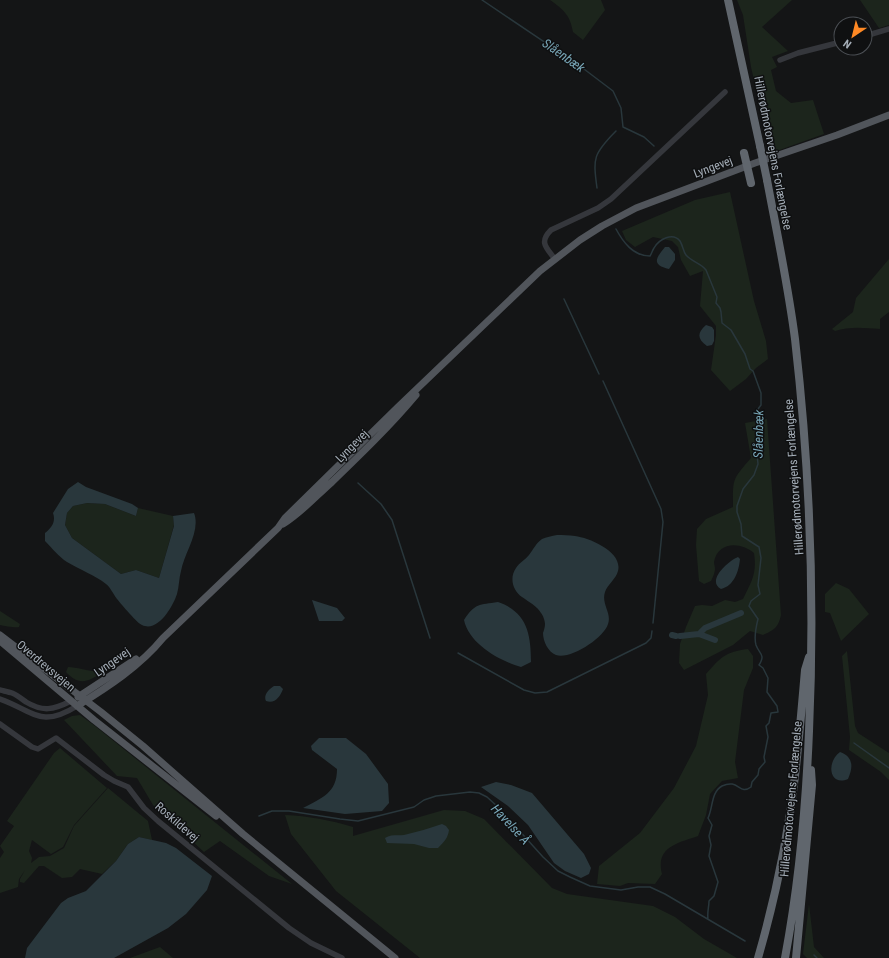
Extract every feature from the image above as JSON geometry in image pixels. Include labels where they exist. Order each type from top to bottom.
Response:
[{"type":"highway","name":"Hillerødmotorvejens Forlængelse","points":[[728,0],[760,146],[781,254],[794,338],[807,464],[811,527],[812,644],[804,818],[785,958]]},
{"type":"highway","points":[[744,153],[751,183]]},
{"type":"highway","points":[[758,958],[765,935],[784,847],[795,777],[805,670],[812,644]]},
{"type":"highway","points":[[796,958],[812,785],[808,747]]},
{"type":"main road","name":"Lyngevej","points":[[75,698],[117,672],[163,638],[278,528],[285,518],[348,456],[554,258],[596,229],[636,208],[889,115]]},
{"type":"main road","name":"Overdrevsvejen","points":[[0,635],[75,698]]},
{"type":"main road","name":"Lyngevej","points":[[82,703],[125,674],[155,648],[163,638]]},
{"type":"main road","name":"Overdrevsvejen","points":[[0,642],[82,703]]},
{"type":"main road","points":[[75,698],[143,746],[161,764],[243,834],[395,958]]},
{"type":"main road","points":[[82,703],[174,784],[243,834]]},
{"type":"street","points":[[873,34],[889,30]]},
{"type":"street","points":[[780,60],[798,53],[833,44]]},
{"type":"street","points":[[554,258],[544,246],[546,235],[551,230],[598,208],[611,199],[724,92]]},
{"type":"street","points":[[0,690],[13,693],[34,707],[46,710],[55,708],[75,698]]},
{"type":"street","points":[[0,699],[39,717],[49,718],[59,716],[82,703]]},
{"type":"street","name":"Roskildevej","points":[[0,724],[32,747],[38,749],[56,738],[104,775],[128,787],[153,817],[289,928],[311,943],[342,958]]},
{"type":"shaded area","points":[[550,0],[601,0],[605,10],[583,40],[573,32],[566,13]]},
{"type":"shaded area","points":[[737,0],[792,0],[762,27],[788,51],[772,57],[777,67],[771,70],[776,91],[791,103],[813,100],[824,134],[771,153],[751,67],[743,15]]},
{"type":"shaded area","points":[[860,0],[889,0],[889,25],[879,28],[873,19],[873,16],[871,16]]},
{"type":"shaded area","points":[[730,192],[754,301],[766,341],[768,359],[730,391],[711,370],[716,326],[700,306],[703,271],[690,276],[681,260],[678,247],[672,241],[653,237],[635,247],[626,240],[622,231],[695,200]]},
{"type":"shaded area","points":[[665,247],[669,247],[675,254],[675,260],[669,269],[657,263],[659,255]]},
{"type":"shaded area","points":[[889,259],[889,312],[880,319],[880,329],[852,328],[835,331],[832,329],[853,312],[856,298]]},
{"type":"shaded area","points":[[706,325],[712,327],[714,330],[714,341],[712,345],[707,346],[701,341],[699,336]]},
{"type":"shaded area","points":[[767,419],[781,615],[780,619],[777,626],[770,632],[763,635],[750,631],[733,645],[684,670],[679,663],[680,644],[695,606],[712,606],[725,600],[735,602],[743,599],[753,577],[755,566],[754,553],[749,549],[737,545],[725,547],[716,555],[714,562],[715,572],[711,581],[704,584],[699,581],[696,545],[697,529],[706,519],[733,507],[733,490],[735,480],[740,471],[751,458],[745,423]]},
{"type":"shaded area","points":[[78,482],[86,487],[132,504],[138,508],[136,516],[105,504],[87,503],[73,506],[67,513],[65,525],[72,538],[121,574],[136,570],[159,578],[174,526],[173,516],[194,513],[196,520],[194,535],[180,574],[177,594],[164,617],[154,625],[148,626],[140,624],[133,618],[106,584],[64,560],[45,541],[45,533],[50,529],[54,522],[53,513],[68,489]]},
{"type":"shaded area","points":[[87,503],[105,504],[136,516],[138,508],[173,516],[174,525],[159,578],[136,570],[121,574],[72,538],[65,525],[67,513],[73,506]]},
{"type":"shaded area","points":[[557,535],[581,537],[597,543],[611,552],[616,558],[618,564],[617,574],[604,596],[604,601],[609,616],[608,624],[605,630],[586,647],[562,656],[553,654],[548,649],[543,636],[545,624],[542,615],[535,606],[516,591],[512,580],[516,568],[529,555],[538,542],[544,538]]},
{"type":"shaded area","points":[[738,557],[740,559],[735,577],[729,585],[721,589],[717,585],[717,576],[724,567]]},
{"type":"shaded area","points":[[836,583],[849,589],[869,614],[841,641],[830,613],[825,612],[825,594]]},
{"type":"shaded area","points":[[312,600],[337,608],[345,618],[342,621],[319,621]]},
{"type":"shaded area","points":[[498,602],[508,606],[521,618],[528,633],[531,662],[521,667],[495,656],[486,650],[472,637],[467,629],[464,620],[471,610],[478,606]]},
{"type":"shaded area","points":[[0,611],[20,624],[19,627],[0,625]]},
{"type":"shaded area","points":[[748,649],[753,656],[753,668],[744,690],[735,762],[738,778],[722,781],[710,794],[706,815],[698,836],[676,844],[665,852],[661,865],[662,874],[655,884],[628,883],[620,886],[597,884],[599,866],[640,833],[674,788],[696,746],[708,695],[706,674],[724,656]]},
{"type":"shaded area","points":[[847,651],[855,726],[858,733],[889,753],[889,780],[881,772],[849,750],[850,737],[842,656]]},
{"type":"shaded area","points":[[68,667],[99,671],[101,673],[87,681],[79,681],[66,672]]},
{"type":"shaded area","points":[[274,686],[280,686],[283,689],[280,695],[275,701],[266,701],[265,697],[268,690]]},
{"type":"shaded area","points":[[80,715],[292,884],[269,876],[220,841],[204,852],[153,805],[137,778],[117,776],[64,720],[72,716]]},
{"type":"shaded area","points":[[319,738],[346,738],[366,754],[388,784],[389,803],[382,811],[345,814],[303,808],[327,794],[334,784],[336,777],[337,769],[312,750],[311,746]]},
{"type":"shaded area","points":[[60,748],[107,788],[74,825],[63,847],[51,854],[32,840],[29,851],[32,858],[31,863],[39,857],[50,856],[64,848],[74,826],[108,788],[148,821],[152,840],[139,837],[128,844],[116,861],[102,874],[80,869],[72,877],[62,878],[44,866],[39,866],[24,883],[20,882],[20,879],[25,870],[19,879],[18,887],[0,893],[0,858],[4,852],[0,846],[14,826],[7,821],[54,753]]},
{"type":"shaded area","points":[[840,752],[848,757],[851,763],[851,771],[848,779],[842,781],[833,777],[831,767],[836,756]]},
{"type":"shaded area","points":[[496,782],[511,785],[532,793],[584,854],[591,868],[589,874],[581,878],[565,871],[554,863],[528,825],[508,806],[481,787]]},
{"type":"shaded area","points":[[444,810],[465,811],[484,819],[552,888],[567,894],[653,906],[675,917],[704,939],[737,958],[420,958],[336,891],[291,834],[285,815],[302,816],[336,822],[353,827],[353,836]]},
{"type":"shaded area","points":[[442,824],[449,830],[445,840],[438,848],[429,848],[414,844],[387,843],[385,838],[409,834]]},
{"type":"shaded area","points":[[139,837],[166,843],[176,848],[212,876],[207,890],[186,914],[168,928],[114,958],[25,958],[27,948],[61,903],[68,898],[86,891],[116,861],[128,844]]},
{"type":"shaded area","points":[[809,904],[814,947],[824,958],[807,958],[803,954]]},
{"type":"shaded area","points":[[160,947],[173,958],[130,958]]},
{"type":"waterway","name":"Slåenbæk","points":[[482,0],[580,66],[613,91],[621,108],[623,127],[644,137],[654,146]]},
{"type":"waterway","name":"Slåenbæk","points":[[597,188],[595,170],[596,157],[603,145],[616,131]]},
{"type":"waterway","name":"Slåenbæk","points":[[616,229],[625,243],[634,251],[638,254],[650,256],[656,245],[663,239],[670,237],[677,238],[680,241],[686,255],[706,270],[717,297],[716,303],[720,308],[722,323],[731,330],[745,354],[761,393],[761,405],[758,409],[760,432],[756,445],[758,464],[754,475],[743,489],[737,506],[737,512],[741,524],[742,536],[759,547],[761,558],[758,585],[760,594],[751,601],[749,606],[758,619],[755,639],[757,648],[762,656],[759,665],[763,668],[768,678],[767,692],[777,706],[778,712],[771,713],[769,723],[766,726],[768,737],[764,757],[765,762],[759,769],[758,775],[752,782],[751,787],[744,790],[735,785],[728,784],[718,789],[714,796],[708,818],[712,825],[709,836],[711,845],[709,856],[718,882],[714,896],[709,901],[708,919]]},
{"type":"waterway","points":[[564,299],[599,374]]},
{"type":"waterway","points":[[603,381],[661,509],[663,522],[653,623]]},
{"type":"waterway","points":[[358,483],[381,504],[392,520],[430,638]]},
{"type":"waterway","points":[[699,634],[705,628],[741,613]]},
{"type":"waterway","points":[[458,653],[524,690],[535,693],[547,692],[646,643],[651,638],[652,631]]},
{"type":"waterway","points":[[680,636],[699,634],[715,640]]},
{"type":"waterway","points":[[672,635],[676,636]]},
{"type":"waterway","points":[[854,743],[889,768]]},
{"type":"waterway","name":"Havelse Å","points":[[259,816],[272,811],[289,811],[358,821],[414,807],[424,800],[436,796],[470,792],[479,793],[487,797],[498,807],[543,857],[558,871],[590,886],[621,890],[638,887],[650,887],[665,894],[745,941]]},
{"type":"waterway","name":"Havelse Å","points":[[814,955],[817,958]]}]
